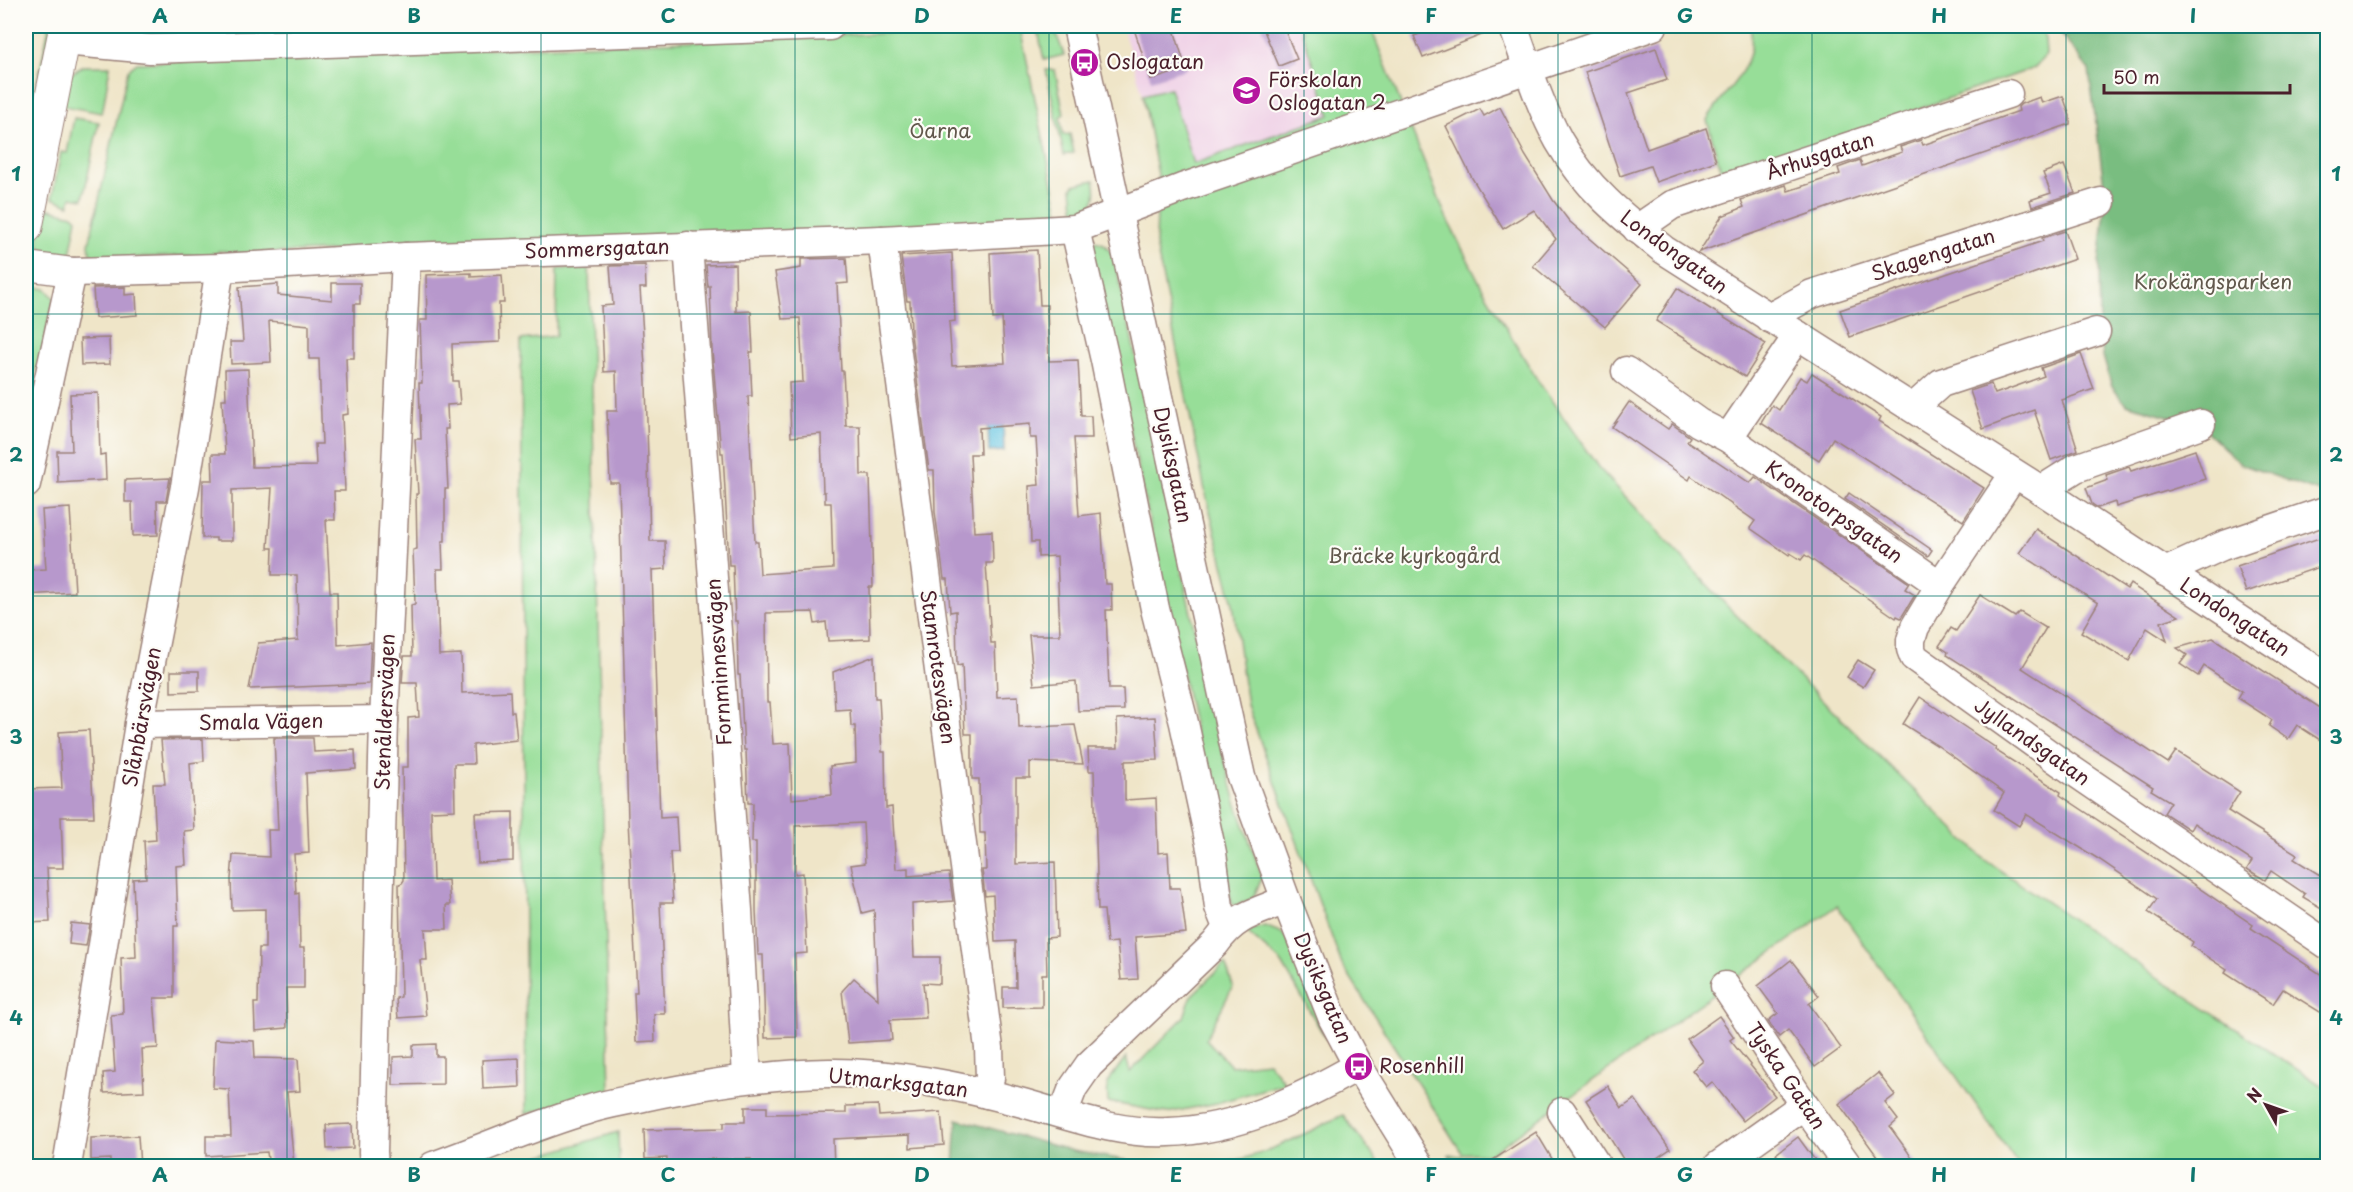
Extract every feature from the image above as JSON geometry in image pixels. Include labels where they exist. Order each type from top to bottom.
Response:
[{"type":"street","points":[[26,227],[65,33],[121,36],[150,49],[256,36],[831,26]]},
{"type":"street","name":"Dysiksgatan","points":[[1077,26],[1240,777],[1334,1019],[1358,1066],[1420,1167]]},
{"type":"street","name":"Londongatan","points":[[1513,26],[1559,141],[1579,171],[1608,204],[1637,229],[1664,250],[2041,490],[2165,572],[2316,657],[2328,678]]},
{"type":"street","points":[[1118,211],[1653,26]]},
{"type":"street","name":"Århusgatan","points":[[1637,229],[1672,205],[2008,94]]},
{"type":"street","name":"Skagengatan","points":[[1769,318],[1812,294],[2101,202]]},
{"type":"street","name":"Sommersgatan","points":[[26,266],[72,272],[220,268],[406,257],[882,240],[1075,229],[1118,211]]},
{"type":"street","points":[[1075,229],[1105,360],[1155,609],[1184,723],[1212,853],[1219,907],[1227,927]]},
{"type":"street","name":"Stamrotesvägen","points":[[882,240],[988,1048],[990,1078],[987,1094]]},
{"type":"street","name":"Fornminnesvägen","points":[[688,246],[738,909],[747,1078]]},
{"type":"street","name":"Stenåldersvägen","points":[[374,1167],[373,1129],[384,720],[406,257]]},
{"type":"street","name":"Slånbärsvägen","points":[[67,1167],[139,723],[185,488],[220,268]]},
{"type":"street","points":[[26,484],[72,272]]},
{"type":"street","points":[[1912,408],[1941,383],[2096,332]]},
{"type":"street","points":[[1728,438],[1798,335]]},
{"type":"street","name":"Kronotorpsgatan","points":[[1626,371],[1699,423],[1728,438],[1940,585]]},
{"type":"street","points":[[2041,490],[2076,468],[2201,424]]},
{"type":"street","name":"Jyllandsgatan","points":[[2014,474],[1940,585],[1916,627],[1911,640],[1914,657],[2328,945]]},
{"type":"street","name":"Londongatan","points":[[2165,572],[2222,546],[2328,510]]},
{"type":"street","name":"Smala Vägen","points":[[139,723],[384,720]]},
{"type":"street","points":[[1064,1114],[1072,1088],[1089,1065],[1215,944],[1227,927],[1238,919],[1286,900]]},
{"type":"street","name":"Tyska Gatan","points":[[1725,986],[1848,1167]]},
{"type":"street","name":"Utmarksgatan","points":[[434,1167],[587,1110],[671,1091],[747,1078],[854,1074],[987,1094],[1112,1127],[1144,1132],[1169,1132],[1207,1128],[1248,1118],[1282,1106],[1358,1066]]},
{"type":"street","points":[[1718,1167],[1804,1105]]},
{"type":"street","points":[[1562,1112],[1597,1167]]},
{"type":"shaded area","name":"Förskolan Oslogatan 2","points":[[1122,26],[1300,26],[1330,115],[1193,164],[1170,88],[1143,95]]},
{"type":"green space","points":[[49,26],[53,26],[43,101],[34,100],[26,136],[26,95],[34,97]]},
{"type":"green space","points":[[1037,26],[1046,26],[1055,30],[1064,55],[1044,60]]},
{"type":"green space","name":"Bräcke kyrkogård","points":[[1300,26],[1370,26],[1447,219],[1484,291],[1538,381],[1598,467],[1728,607],[1985,860],[2327,1089],[2327,1166],[2019,1166],[1837,906],[1490,1154],[1462,1153],[1342,965],[1247,705],[1233,604],[1205,491],[1156,245],[1158,175],[1143,95],[1170,88],[1193,164],[1330,115]]},
{"type":"green space","points":[[1751,26],[2040,26],[2045,39],[2046,55],[2034,68],[1723,178],[1707,120],[1738,78],[1748,59],[1751,46]]},
{"type":"green space","name":"Krokängsparken","points":[[2055,26],[2327,26],[2327,495],[2241,464],[2200,425],[2126,404],[2112,387],[2103,356],[2100,331],[2099,263],[2106,201],[2089,70]]},
{"type":"green space","name":"Öarna","points":[[1020,28],[1062,227],[226,254],[226,251],[218,251],[217,255],[91,259],[89,244],[128,70],[137,63],[247,58],[247,61],[255,61],[256,58]]},
{"type":"green space","points":[[83,66],[110,66],[101,113],[59,105],[67,76]]},
{"type":"green space","points":[[1046,70],[1055,70],[1064,114],[1060,117],[1063,135],[1070,134],[1074,153],[1064,155]]},
{"type":"green space","points":[[74,118],[99,122],[83,199],[71,197],[69,205],[52,198],[61,152],[67,153]]},
{"type":"green space","points":[[1094,180],[1096,191],[1094,200],[1090,208],[1081,215],[1074,208],[1072,188],[1074,185]]},
{"type":"green space","points":[[46,208],[73,215],[77,219],[68,257],[46,252],[41,248],[38,236]]},
{"type":"green space","points":[[1095,241],[1104,244],[1114,256],[1212,711],[1235,799],[1262,877],[1250,900],[1235,906],[1232,904],[1090,244]]},
{"type":"green space","points":[[589,268],[610,1092],[526,1114],[521,340],[556,336],[557,269]]},
{"type":"green space","points":[[36,287],[46,289],[54,298],[40,364],[35,370],[26,411],[26,296]]},
{"type":"green space","points":[[1265,926],[1282,933],[1288,940],[1326,1039],[1282,963],[1246,931]]},
{"type":"green space","points":[[1225,963],[1233,986],[1206,1039],[1231,1066],[1268,1062],[1285,1083],[1217,1103],[1167,1113],[1108,1102],[1107,1083],[1126,1057],[1130,1072],[1184,1017],[1191,996]]},
{"type":"green space","points":[[1343,1115],[1381,1166],[1196,1166],[1235,1161],[1272,1149]]},
{"type":"green space","points":[[957,1119],[1073,1151],[1158,1166],[954,1166]]},
{"type":"green space","points":[[618,1132],[619,1166],[537,1166],[536,1157]]},
{"type":"green space","points":[[1449,1155],[1475,1157],[1488,1161],[1491,1166],[1458,1166]]},
{"type":"water","points":[[1003,421],[1004,451],[989,452],[988,422]]},
{"type":"building","points":[[1133,26],[1173,26],[1186,69],[1151,80]]},
{"type":"building","points":[[1262,26],[1283,26],[1297,59],[1279,66]]},
{"type":"building","points":[[1442,26],[1497,26],[1497,29],[1423,58],[1414,36]]},
{"type":"building","points":[[1656,48],[1667,80],[1628,93],[1647,149],[1706,128],[1716,161],[1656,182],[1650,166],[1620,176],[1585,72]]},
{"type":"building","points":[[2063,96],[2070,116],[2070,124],[1699,252],[1722,216],[1744,207],[1741,200],[1786,185],[1788,191],[1840,174],[1838,168],[1860,160],[1862,166],[1902,152],[1900,147],[1921,140],[1923,145],[2019,111],[2018,107],[2021,104],[2040,97],[2042,103]]},
{"type":"building","points":[[1500,107],[1525,155],[1569,221],[1642,284],[1605,327],[1533,266],[1556,239],[1534,210],[1503,229],[1472,178],[1446,126],[1480,109],[1484,116]]},
{"type":"building","points":[[2064,165],[2075,193],[2032,207],[2030,200],[2051,193],[2043,173]]},
{"type":"building","points":[[2065,231],[2075,259],[1850,337],[1840,310],[2043,241],[2042,238]]},
{"type":"building","points":[[1037,250],[1040,305],[1047,305],[1049,361],[1078,360],[1081,416],[1091,416],[1092,438],[1074,438],[1079,516],[1101,513],[1105,584],[1111,584],[1112,610],[1106,610],[1109,689],[1123,689],[1124,710],[1078,711],[1076,681],[1034,685],[1029,635],[1060,635],[1057,556],[1038,557],[1038,542],[1031,542],[1029,486],[1039,485],[1036,438],[1030,438],[1030,424],[979,428],[980,454],[970,454],[974,532],[992,531],[993,563],[986,563],[991,643],[995,643],[997,697],[1018,696],[1019,728],[1075,725],[1083,764],[1030,762],[1030,778],[1016,778],[1016,864],[1055,862],[1057,937],[1046,938],[1047,974],[1042,974],[1042,1007],[1003,1008],[1003,987],[1016,987],[1015,941],[995,942],[993,895],[985,896],[982,870],[986,870],[985,833],[980,833],[979,779],[972,779],[972,734],[965,734],[962,665],[957,666],[956,611],[950,612],[948,579],[944,579],[935,512],[934,470],[929,470],[911,334],[910,301],[907,301],[901,256],[952,253],[955,321],[949,322],[952,366],[1005,363],[1002,318],[993,319],[990,253]]},
{"type":"building","points":[[846,258],[848,283],[837,284],[841,371],[843,371],[846,426],[860,426],[861,475],[870,475],[873,587],[869,587],[870,639],[828,641],[826,622],[815,624],[813,612],[766,613],[767,702],[770,702],[773,744],[790,743],[792,799],[832,795],[830,766],[856,763],[855,726],[851,726],[850,709],[835,710],[833,672],[874,656],[875,698],[879,698],[882,752],[885,752],[886,808],[892,807],[896,869],[908,868],[908,876],[949,873],[953,901],[912,904],[914,957],[940,957],[940,984],[923,983],[926,1018],[890,1020],[892,1040],[848,1043],[842,991],[854,978],[878,999],[874,910],[862,913],[851,865],[865,863],[863,823],[795,826],[795,874],[803,873],[807,953],[795,954],[797,1037],[765,1038],[763,955],[758,955],[756,842],[752,842],[753,803],[748,803],[746,750],[744,750],[740,675],[738,675],[733,565],[729,565],[723,453],[721,453],[712,350],[710,286],[708,287],[706,265],[735,264],[736,312],[751,311],[752,396],[748,396],[755,542],[758,542],[760,574],[833,569],[831,503],[825,503],[825,492],[823,492],[821,434],[791,437],[789,383],[803,382],[800,318],[782,319],[775,272],[801,268],[801,259]]},
{"type":"building","points":[[645,265],[646,288],[640,288],[646,382],[650,541],[665,541],[666,569],[652,570],[660,818],[676,817],[678,852],[670,852],[673,903],[660,903],[665,1014],[654,1014],[655,1041],[636,1042],[634,992],[637,992],[628,820],[619,483],[610,483],[607,411],[617,411],[616,371],[604,372],[601,306],[613,305],[610,266]]},
{"type":"building","points":[[471,273],[471,277],[502,275],[504,303],[499,303],[500,342],[452,344],[453,381],[458,381],[460,404],[447,405],[448,429],[445,429],[448,489],[445,489],[445,541],[442,541],[443,569],[437,569],[439,655],[461,654],[462,693],[510,691],[511,712],[514,712],[517,740],[473,745],[474,764],[454,764],[455,810],[431,811],[433,881],[448,880],[450,905],[446,905],[447,929],[425,929],[427,960],[420,960],[426,1016],[398,1018],[396,998],[401,997],[399,884],[404,880],[402,767],[408,767],[408,718],[419,717],[417,683],[402,683],[404,656],[412,656],[411,605],[415,604],[413,550],[417,549],[416,494],[418,494],[415,439],[421,439],[419,383],[422,383],[420,320],[427,320],[426,275]]},
{"type":"building","points":[[332,283],[360,283],[360,304],[354,304],[354,358],[346,358],[348,414],[342,415],[345,491],[334,491],[335,520],[326,520],[330,592],[337,592],[338,645],[371,642],[369,684],[249,689],[258,643],[298,640],[297,575],[272,575],[273,548],[268,548],[272,488],[232,490],[232,541],[202,538],[203,480],[213,480],[212,454],[225,454],[222,399],[226,399],[225,370],[248,369],[252,467],[316,466],[315,444],[322,444],[319,359],[309,359],[309,325],[269,321],[271,362],[231,364],[230,342],[243,342],[239,287],[278,284],[278,295],[332,300]]},
{"type":"building","points":[[125,287],[125,295],[136,294],[137,315],[95,318],[93,288]]},
{"type":"building","points":[[1677,288],[1766,344],[1745,377],[1656,321]]},
{"type":"building","points":[[109,338],[110,364],[81,365],[80,339]]},
{"type":"building","points":[[2081,354],[2094,389],[2062,400],[2078,450],[2051,460],[2034,410],[1983,429],[1970,391],[1991,384],[1995,394],[2044,376],[2041,368]]},
{"type":"building","points":[[1812,373],[1881,417],[1879,421],[1984,488],[1963,521],[1833,438],[1819,460],[1761,423],[1772,405],[1779,410],[1800,377],[1807,381]]},
{"type":"building","points":[[98,393],[100,455],[105,454],[106,480],[58,483],[57,451],[72,451],[70,394]]},
{"type":"building","points":[[1629,402],[1668,429],[1672,424],[1690,437],[1687,441],[1750,483],[1755,477],[1909,583],[1905,589],[1915,595],[1901,618],[1897,616],[1896,618],[1805,555],[1801,560],[1790,553],[1789,555],[1750,528],[1755,521],[1691,476],[1689,480],[1612,427]]},
{"type":"building","points":[[2195,450],[2205,479],[2116,507],[2115,502],[2098,508],[2092,504],[2086,488],[2108,480],[2106,475],[2129,467],[2131,471]]},
{"type":"building","points":[[170,478],[166,501],[157,501],[158,535],[133,536],[132,502],[125,502],[125,480]]},
{"type":"building","points":[[1849,493],[1932,550],[1928,556],[1845,499]]},
{"type":"building","points":[[70,508],[75,592],[26,595],[26,570],[46,569],[42,510]]},
{"type":"building","points":[[2036,529],[2127,589],[2130,584],[2179,616],[2161,622],[2167,641],[2147,628],[2129,661],[2081,632],[2098,603],[2019,553]]},
{"type":"building","points":[[2328,535],[2328,564],[2246,592],[2237,566]]},
{"type":"building","points":[[1980,595],[2015,617],[2020,612],[2046,628],[2022,668],[2168,763],[2176,751],[2240,792],[2228,811],[2297,854],[2294,859],[2328,880],[2328,912],[2303,897],[2305,894],[2271,871],[2265,880],[2247,869],[2252,861],[2194,823],[2190,830],[2164,813],[2171,802],[2151,790],[2153,787],[1947,655],[1948,652],[1939,646],[1951,628],[1956,631]]},
{"type":"building","points":[[2213,638],[2328,713],[2328,745],[2297,725],[2288,739],[2269,726],[2272,720],[2238,698],[2242,691],[2204,666],[2198,676],[2180,664],[2187,655],[2177,648]]},
{"type":"building","points":[[1858,660],[1874,670],[1863,687],[1847,677]]},
{"type":"building","points":[[171,671],[199,671],[199,691],[171,692]]},
{"type":"building","points":[[1920,697],[1996,748],[1995,750],[2061,792],[2060,795],[2253,925],[2251,928],[2328,979],[2328,1017],[2283,989],[2273,1004],[2225,973],[2227,970],[2191,946],[2193,942],[2148,912],[2157,899],[2026,814],[2019,826],[1994,810],[2004,793],[1903,724]]},
{"type":"building","points":[[1155,717],[1158,760],[1125,761],[1125,800],[1156,798],[1158,853],[1168,852],[1170,888],[1180,888],[1186,933],[1135,937],[1138,979],[1121,980],[1117,942],[1107,943],[1104,910],[1098,910],[1094,771],[1089,771],[1088,748],[1118,748],[1117,719]]},
{"type":"building","points":[[89,730],[94,817],[61,817],[63,868],[47,868],[50,922],[26,923],[26,789],[62,788],[59,732]]},
{"type":"building","points":[[274,738],[313,738],[314,752],[355,750],[356,769],[306,773],[309,853],[294,854],[296,894],[299,893],[300,948],[304,948],[304,988],[286,988],[287,1028],[255,1031],[254,1003],[258,1003],[259,948],[265,948],[265,909],[232,910],[231,879],[233,855],[269,857],[268,830],[278,830]]},
{"type":"building","points":[[203,739],[204,761],[190,763],[194,830],[184,831],[186,865],[176,866],[178,926],[174,926],[174,998],[154,998],[158,1048],[142,1049],[144,1091],[104,1093],[103,1073],[115,1072],[111,1015],[123,1014],[121,958],[136,957],[133,879],[146,878],[144,841],[156,840],[153,784],[165,784],[161,740]]},
{"type":"building","points":[[513,812],[513,861],[478,863],[475,813]]},
{"type":"building","points":[[71,923],[90,925],[86,946],[69,944]]},
{"type":"building","points":[[1791,960],[1819,996],[1809,1004],[1841,1048],[1815,1067],[1788,1030],[1779,1037],[1768,1021],[1778,1013],[1758,986]]},
{"type":"building","points":[[1719,1016],[1734,1037],[1730,1040],[1775,1096],[1743,1121],[1712,1082],[1706,1087],[1692,1070],[1703,1061],[1687,1039]]},
{"type":"building","points":[[215,1039],[254,1041],[255,1058],[298,1059],[300,1091],[287,1092],[294,1165],[269,1167],[267,1152],[206,1156],[206,1136],[231,1136],[229,1089],[213,1088]]},
{"type":"building","points":[[436,1044],[436,1056],[443,1056],[443,1084],[393,1085],[393,1057],[413,1056],[413,1045]]},
{"type":"building","points":[[519,1058],[520,1087],[483,1089],[482,1060]]},
{"type":"building","points":[[1878,1073],[1895,1095],[1885,1103],[1898,1120],[1890,1127],[1919,1167],[1885,1167],[1839,1104]]},
{"type":"building","points":[[1608,1086],[1622,1108],[1635,1099],[1670,1149],[1654,1160],[1658,1167],[1628,1167],[1586,1100]]},
{"type":"building","points":[[878,1105],[879,1116],[941,1112],[944,1145],[910,1148],[910,1135],[833,1139],[834,1167],[751,1167],[751,1159],[707,1159],[707,1167],[667,1167],[667,1158],[645,1159],[644,1130],[724,1128],[724,1122],[745,1122],[745,1107],[767,1107],[767,1114],[846,1113],[846,1106]]},
{"type":"building","points":[[352,1124],[353,1148],[327,1149],[326,1125]]},
{"type":"building","points":[[1536,1132],[1557,1167],[1482,1167]]},
{"type":"building","points":[[138,1136],[140,1167],[110,1167],[110,1159],[91,1160],[91,1138]]},
{"type":"building","points":[[1798,1137],[1820,1167],[1785,1167],[1776,1154]]},
{"type":"place","name":"Oslogatan","points":[[1085,62]]},
{"type":"place","name":"Förskolan Oslogatan 2","points":[[1247,91]]},
{"type":"place","name":"Rosenhill","points":[[1358,1066]]}]
